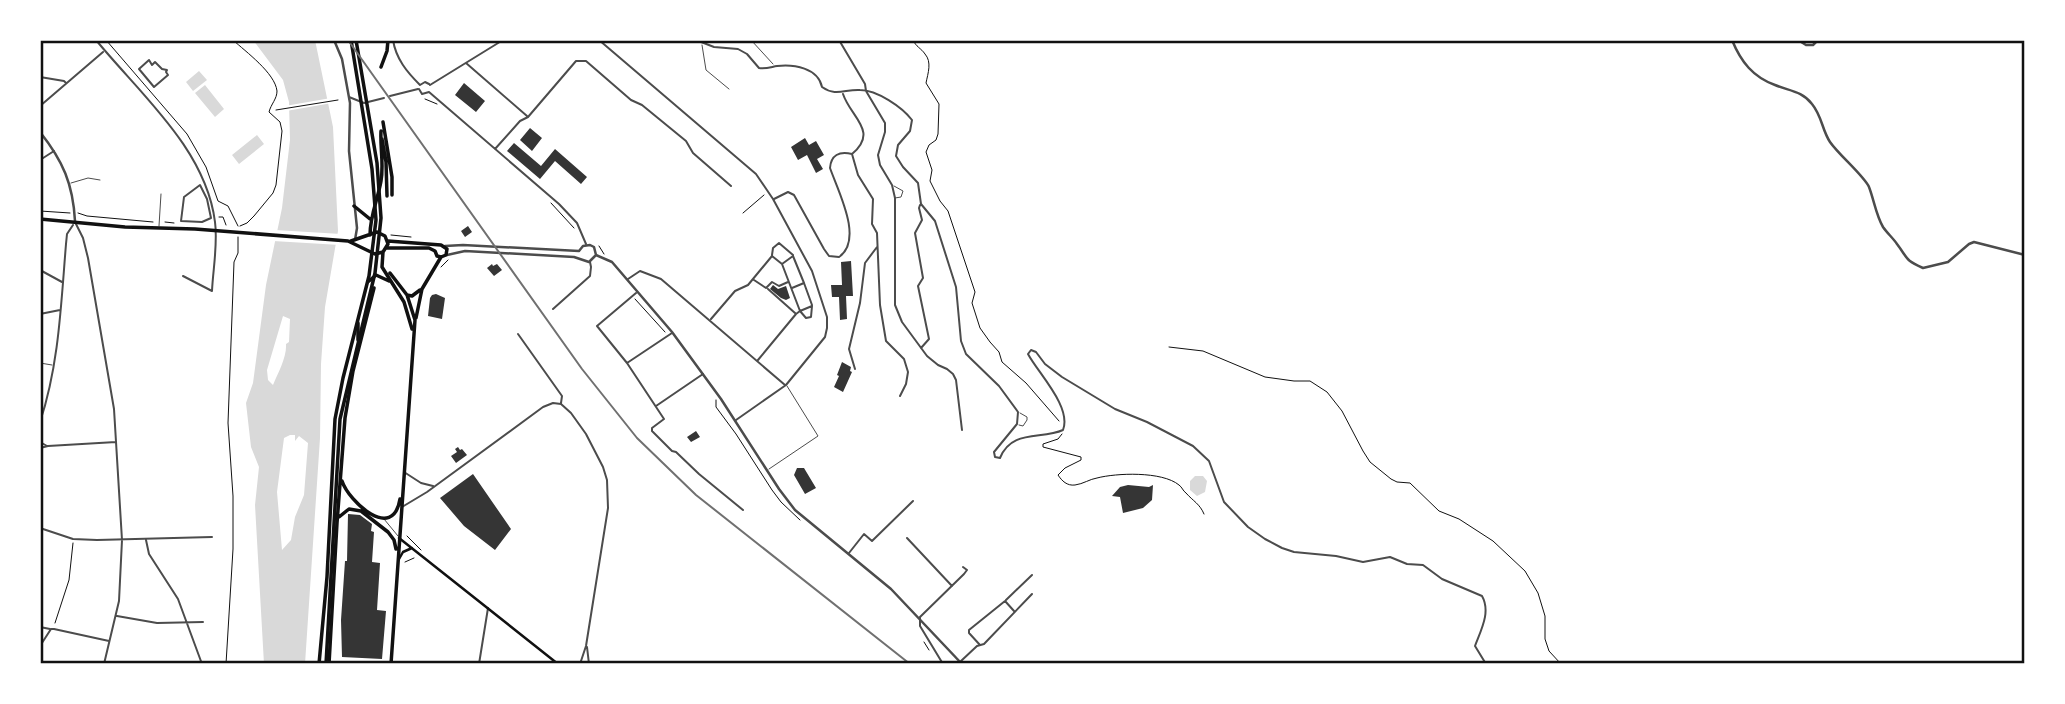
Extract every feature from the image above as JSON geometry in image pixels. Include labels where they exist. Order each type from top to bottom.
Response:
[{"type":"main road","points":[[319,664],[327,577],[335,419],[369,276],[376,220],[376,195],[351,40]]},
{"type":"main road","points":[[327,664],[340,419],[375,273],[381,218],[377,163],[356,40]]},
{"type":"main road","points":[[381,67],[388,40]]},
{"type":"main road","points":[[359,347],[358,324],[369,251],[367,236],[381,182],[380,145],[381,123],[391,164],[389,195],[381,131]]},
{"type":"main road","points":[[354,205],[370,219]]},
{"type":"main road","points":[[40,219],[351,240],[381,233],[387,241],[387,248],[375,254],[351,240]]},
{"type":"main road","points":[[387,241],[436,248]]},
{"type":"main road","points":[[387,248],[444,246],[447,250],[446,257],[418,294],[407,295]]},
{"type":"main road","points":[[436,248],[436,255],[446,257]]},
{"type":"main road","points":[[383,252],[382,267],[404,302],[410,316],[413,336]]},
{"type":"main road","points":[[390,273],[407,295],[415,320]]},
{"type":"main road","points":[[366,285],[376,275],[390,283]]},
{"type":"main road","points":[[327,664],[348,394],[374,288]]},
{"type":"main road","points":[[391,664],[413,336],[422,289]]},
{"type":"main road","points":[[341,476],[346,491],[355,502],[371,514],[384,519],[397,510],[402,489]]},
{"type":"main road","points":[[337,523],[342,512],[354,509],[360,511],[392,536],[398,562]]},
{"type":"main road","points":[[399,538],[555,662]]},
{"type":"main road","points":[[398,562],[403,552],[412,548]]},
{"type":"street","points":[[96,40],[190,153],[206,184],[216,232],[212,291],[183,276]]},
{"type":"street","points":[[334,40],[342,59],[351,118],[349,165],[357,228],[351,240]]},
{"type":"street","points":[[393,40],[405,70],[420,85]]},
{"type":"street","points":[[429,85],[503,40]]},
{"type":"street","points":[[599,40],[756,174],[773,199],[812,271],[827,317],[825,337],[786,385],[735,420]]},
{"type":"street","points":[[696,40],[714,47],[738,49],[747,54],[759,68],[789,66],[808,70],[819,77],[822,87],[828,91],[866,91],[903,108],[912,120],[910,131],[898,145],[896,156],[918,183],[922,220],[915,233],[923,278],[918,286],[929,339],[921,348]]},
{"type":"street","points":[[839,40],[866,84],[866,91],[885,123],[878,155],[895,198],[895,305],[902,322],[927,356],[953,374],[962,430]]},
{"type":"street","points":[[1732,40],[1752,73],[1775,85],[1801,93],[1810,101],[1820,115],[1825,134],[1832,145],[1868,186],[1884,229],[1898,244],[1906,260],[1923,268],[1948,262],[1969,244],[1974,243],[2025,255]]},
{"type":"street","points":[[1798,40],[1806,45],[1813,45],[1818,40]]},
{"type":"street","points":[[40,106],[105,51]]},
{"type":"street","points":[[149,60],[152,65],[156,62],[162,69],[167,70],[168,75],[154,87],[139,69],[149,60]]},
{"type":"street","points":[[495,149],[520,121],[528,117],[576,61],[586,61],[631,100],[642,105],[686,141],[693,153],[731,186]]},
{"type":"street","points":[[466,63],[528,117]]},
{"type":"street","points":[[40,77],[64,81],[66,84]]},
{"type":"street","points":[[429,85],[425,82],[419,89],[422,94],[429,92]]},
{"type":"street","points":[[429,85],[429,92],[559,204],[577,223],[586,245]]},
{"type":"street","points":[[390,96],[419,89]]},
{"type":"street","points":[[773,199],[791,192],[829,256],[839,257],[845,253],[850,238],[850,226],[830,162],[840,153],[852,154],[858,149],[865,134],[843,93]]},
{"type":"street","points":[[348,96],[364,103],[384,98]]},
{"type":"street","points":[[40,132],[55,151],[70,183],[75,222],[88,258],[114,409],[122,577],[104,664]]},
{"type":"street","points":[[40,160],[55,151]]},
{"type":"street","points":[[852,154],[858,175],[873,199],[872,224],[877,233],[880,305],[886,341],[904,359],[908,372],[900,396]]},
{"type":"street","points":[[200,185],[207,199],[211,218],[202,222],[181,221],[184,197],[200,185]]},
{"type":"street","points":[[920,204],[935,221],[947,254],[956,287],[961,341],[966,354],[999,386],[1018,412],[1017,424],[994,452],[995,457],[1000,458],[1005,447],[1018,440],[1058,432],[1063,430],[1065,425],[1062,411],[1048,382],[1028,354],[1031,350],[1062,377],[1115,409],[1193,446],[1209,461],[1224,502],[1265,540],[1294,552],[1363,562],[1390,557],[1407,564],[1423,565],[1442,579],[1482,596],[1487,612],[1475,646],[1486,664]]},
{"type":"street","points":[[40,422],[54,365],[67,234],[75,222]]},
{"type":"street","points":[[710,320],[735,291],[748,285],[779,243],[793,256],[812,306],[811,317],[808,319],[800,311],[782,264],[772,256]]},
{"type":"street","points":[[444,246],[579,251],[586,245]]},
{"type":"street","points":[[586,245],[594,247],[596,255]]},
{"type":"street","points":[[855,369],[849,349],[860,303],[865,263],[878,246]]},
{"type":"street","points":[[446,257],[466,251],[581,258],[589,261],[592,267],[590,276],[553,309]]},
{"type":"street","points":[[579,251],[581,258]]},
{"type":"street","points":[[589,261],[596,255]]},
{"type":"street","points":[[596,255],[608,259],[672,332],[795,510],[872,572],[919,617],[961,663],[984,644],[1032,594]]},
{"type":"street","points":[[782,264],[793,256]]},
{"type":"street","points":[[40,270],[63,282]]},
{"type":"street","points":[[627,280],[640,271],[661,279],[786,385]]},
{"type":"street","points":[[753,279],[796,314]]},
{"type":"street","points":[[766,288],[772,282],[779,286],[788,282]]},
{"type":"street","points":[[791,288],[804,283]]},
{"type":"street","points":[[637,292],[597,326],[627,363],[664,419],[652,428],[652,431],[705,480],[743,510]]},
{"type":"street","points":[[757,360],[796,314],[812,306]]},
{"type":"street","points":[[40,314],[61,310]]},
{"type":"street","points":[[627,363],[672,332]]},
{"type":"street","points":[[517,334],[562,396],[561,404]]},
{"type":"street","points":[[655,407],[703,374]]},
{"type":"street","points":[[401,507],[427,492],[543,407],[553,403],[561,404],[586,434],[603,467],[609,495],[586,646],[580,664]]},
{"type":"street","points":[[40,442],[48,446]]},
{"type":"street","points":[[40,448],[117,442]]},
{"type":"street","points":[[404,471],[421,483],[434,485]]},
{"type":"street","points":[[848,553],[864,534],[872,541],[913,501]]},
{"type":"street","points":[[40,528],[73,539],[212,537]]},
{"type":"street","points":[[907,538],[951,586]]},
{"type":"street","points":[[146,539],[149,554],[178,599],[202,664]]},
{"type":"street","points":[[919,617],[967,570],[963,567]]},
{"type":"street","points":[[981,645],[969,630],[1032,575]]},
{"type":"street","points":[[1005,601],[1015,612]]},
{"type":"street","points":[[479,664],[488,607]]},
{"type":"street","points":[[116,616],[157,622],[203,622]]},
{"type":"street","points":[[919,617],[920,626],[943,664]]},
{"type":"street","points":[[40,627],[110,641]]},
{"type":"street","points":[[40,646],[52,629]]},
{"type":"street","points":[[586,646],[589,664]]},
{"type":"lane","points":[[751,40],[774,66]]},
{"type":"lane","points":[[702,43],[706,70],[729,89]]},
{"type":"lane","points":[[70,183],[88,178],[100,180]]},
{"type":"lane","points":[[892,185],[903,191],[901,197],[895,198]]},
{"type":"lane","points":[[159,228],[161,194]]},
{"type":"lane","points":[[357,228],[367,236]]},
{"type":"lane","points":[[40,363],[54,365]]},
{"type":"lane","points":[[767,470],[818,436],[786,385]]},
{"type":"lane","points":[[1017,424],[1023,426],[1027,420],[1024,414],[1018,412]]},
{"type":"lane","points":[[384,519],[399,538]]},
{"type":"path","points":[[218,201],[228,206],[238,227],[250,221],[273,193],[282,134],[280,122],[269,112],[277,94],[275,84],[260,65],[233,40]]},
{"type":"path","points":[[913,40],[926,55],[930,65],[926,83],[939,104],[939,134],[926,152],[932,170],[930,181],[948,211],[975,292],[972,303],[980,328],[999,352],[1002,362],[1062,424],[1063,430],[1058,439],[1045,442],[1043,447],[1081,457],[1081,460],[1058,475],[1066,484],[1074,486],[1110,475],[1152,476],[1169,480],[1179,485],[1201,507],[1204,514]]},
{"type":"path","points":[[422,97],[442,107]]},
{"type":"path","points":[[276,110],[338,100]]},
{"type":"path","points":[[743,214],[768,191]]},
{"type":"path","points":[[550,201],[575,229]]},
{"type":"path","points":[[40,211],[177,223]]},
{"type":"path","points":[[215,219],[223,216],[228,228]]},
{"type":"path","points":[[387,234],[416,240]]},
{"type":"path","points":[[226,664],[233,539],[228,423],[234,262],[238,240]]},
{"type":"path","points":[[440,269],[446,257]]},
{"type":"path","points":[[1169,347],[1203,351],[1265,377],[1310,381],[1327,392],[1342,411],[1370,462],[1391,479],[1410,483],[1439,511],[1459,519],[1493,541],[1525,571],[1538,593],[1545,616],[1545,639],[1549,651],[1561,664]]},
{"type":"path","points":[[403,567],[403,562],[412,560],[421,550],[405,535]]},
{"type":"path","points":[[52,629],[69,580],[73,539]]},
{"type":"shaded area","points":[[253,40],[315,40],[333,127],[338,231],[325,307],[320,438],[305,664],[264,664],[255,505],[259,467],[251,447],[246,403],[253,383],[266,285],[282,208],[290,140],[289,102],[283,80]],"holes":[[[283,316],[290,319],[289,342],[286,344],[284,360],[273,385],[268,380],[267,370]],[[295,435],[295,441],[299,436],[308,443],[304,495],[295,517],[291,540],[282,550],[277,492],[284,438]]]},
{"type":"shaded area","points":[[199,71],[207,80],[193,91],[186,82]]},
{"type":"shaded area","points":[[205,85],[224,109],[215,117],[195,93]]},
{"type":"shaded area","points":[[257,135],[264,144],[239,164],[232,155]]},
{"type":"shaded area","points":[[1195,476],[1203,476],[1207,481],[1205,492],[1197,496],[1190,490],[1190,481]]},
{"type":"pier","points":[[331,98],[332,103],[286,111],[285,106]]},
{"type":"pier","points":[[275,230],[341,234],[340,245],[273,241]]},
{"type":"building","points":[[464,83],[485,101],[476,112],[455,95]]},
{"type":"building","points":[[530,128],[542,138],[532,151],[520,140]]},
{"type":"building","points":[[805,138],[809,145],[816,141],[824,155],[817,159],[823,169],[816,173],[807,155],[798,160],[791,147]]},
{"type":"building","points":[[514,143],[541,166],[555,149],[587,177],[581,184],[555,161],[540,179],[507,151]]},
{"type":"building","points":[[468,226],[472,232],[465,237],[461,231]]},
{"type":"building","points":[[851,261],[853,296],[846,296],[847,319],[840,320],[839,297],[832,297],[831,285],[842,285],[841,262]]},
{"type":"building","points":[[497,264],[502,270],[494,276],[487,268]]},
{"type":"building","points":[[773,285],[778,289],[786,286],[790,298],[781,298],[770,289]]},
{"type":"building","points":[[436,294],[445,298],[442,319],[428,316],[430,298]]},
{"type":"building","points":[[842,362],[851,367],[852,372],[843,392],[834,387]]},
{"type":"building","points":[[696,431],[700,437],[691,442],[687,437]]},
{"type":"building","points":[[458,447],[467,455],[456,463],[451,456],[457,452],[455,449]]},
{"type":"building","points":[[797,468],[804,468],[816,488],[805,494],[794,475]]},
{"type":"building","points":[[473,474],[511,529],[495,550],[464,526],[440,498]]},
{"type":"building","points":[[1153,485],[1152,500],[1143,508],[1123,513],[1120,497],[1112,496],[1120,487]]},
{"type":"building","points":[[348,514],[360,515],[372,524],[371,531],[374,532],[372,562],[380,563],[377,610],[386,611],[382,659],[342,657],[341,620]]},
{"type":"railway","points":[[348,40],[582,369],[637,438],[696,495],[910,664]]}]
